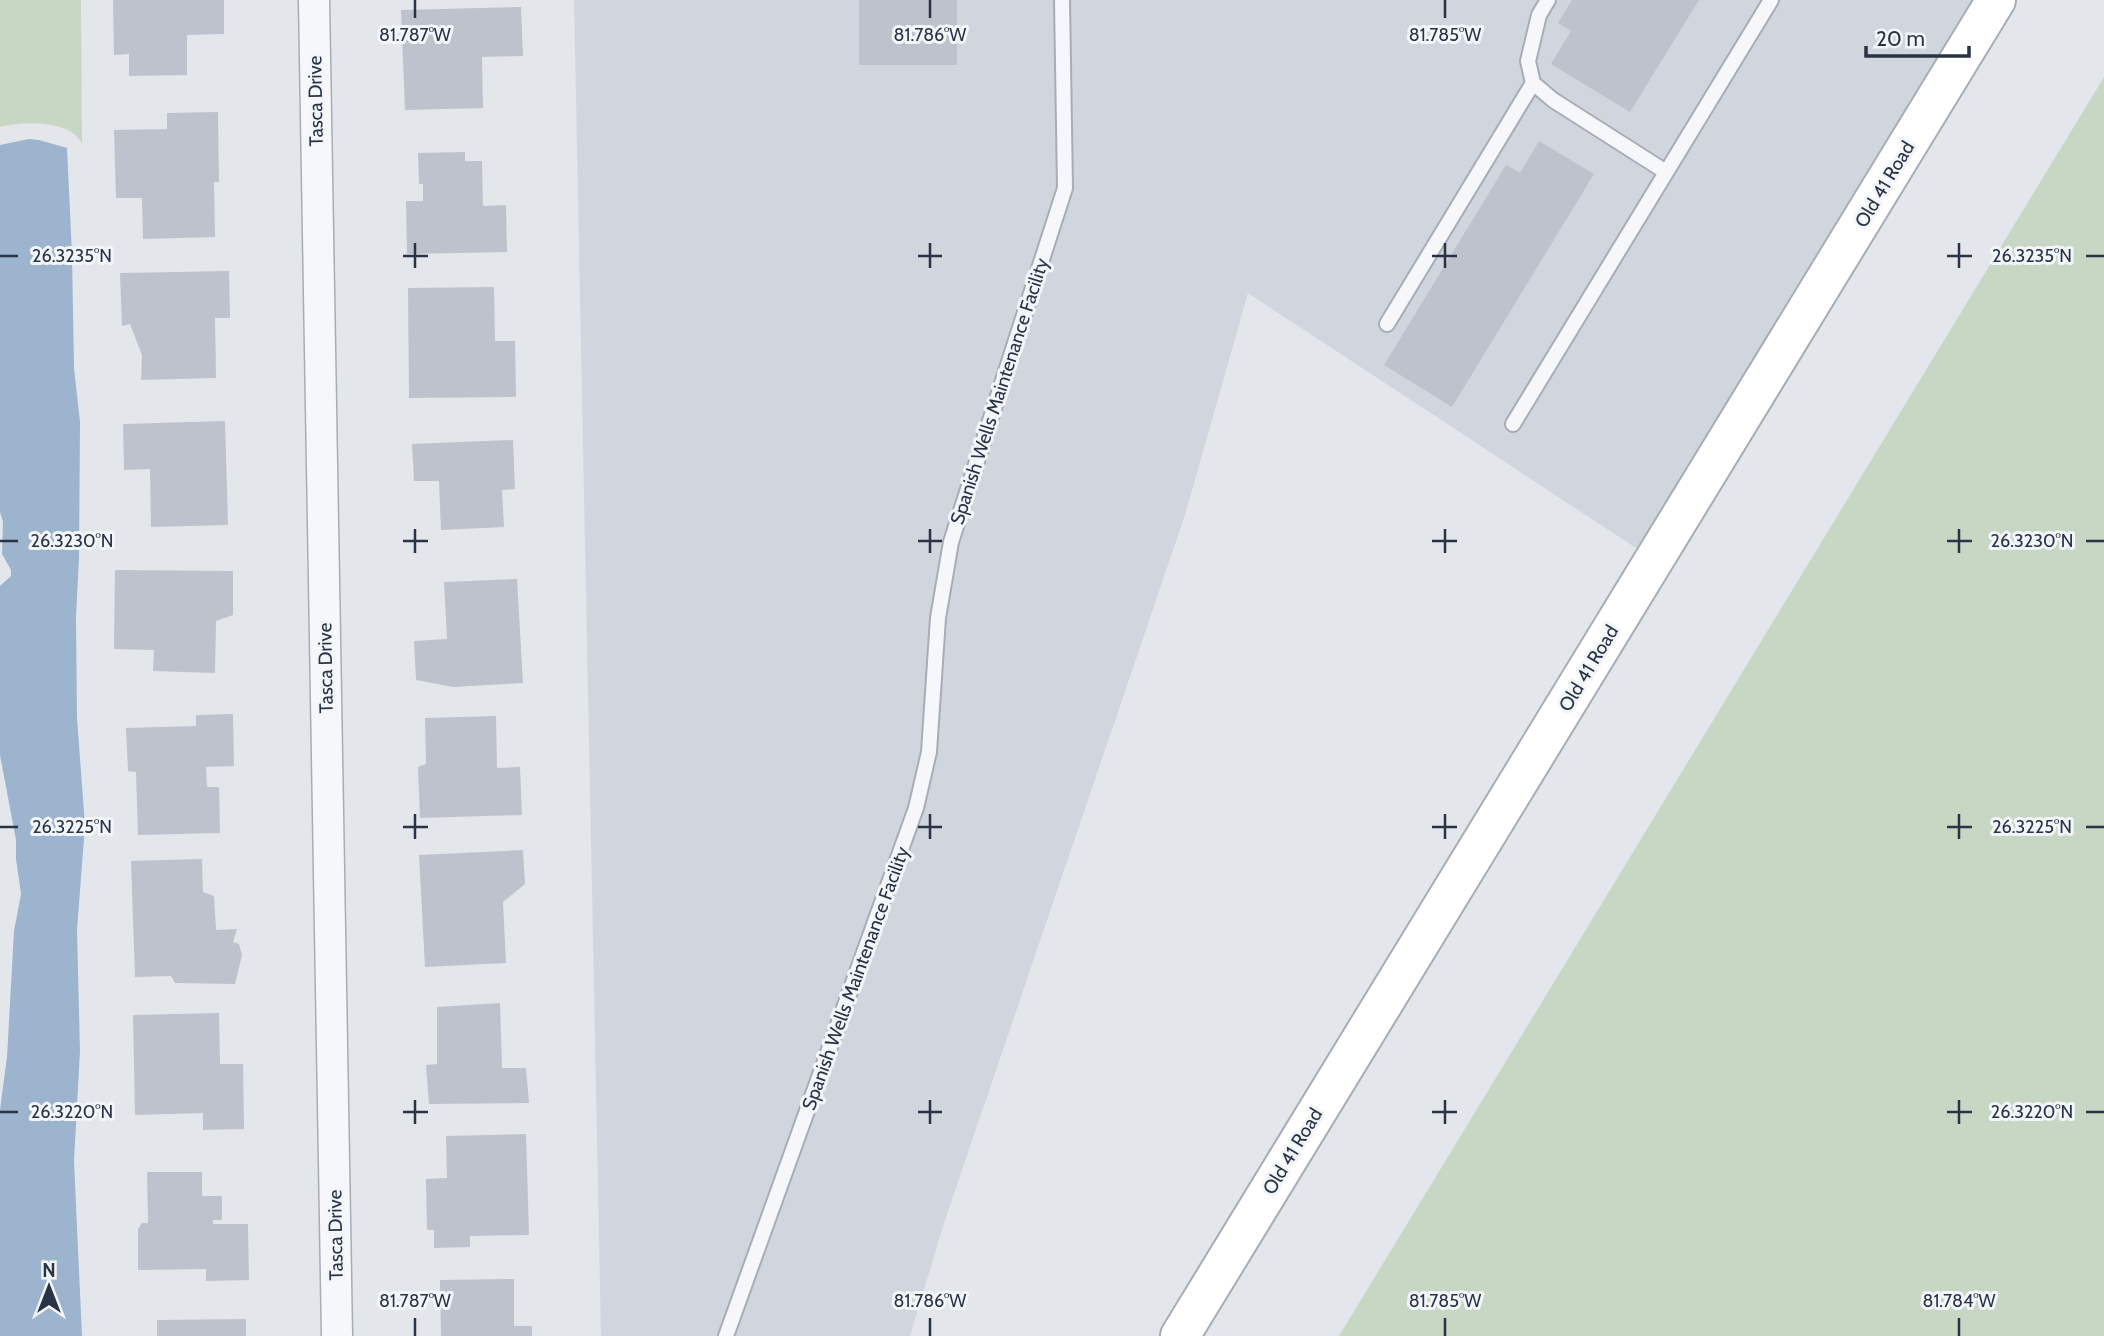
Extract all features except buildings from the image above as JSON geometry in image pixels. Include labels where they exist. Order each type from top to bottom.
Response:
[{"type":"street","name":"Tasca Drive","points":[[314,0],[337,1336]]},
{"type":"street","name":"Old 41 Road","points":[[1180,1336],[1996,0]]},
{"type":"lane","name":"Spanish Wells Maintenance Facility","points":[[726,1336],[916,808],[929,752],[938,618],[951,542],[1065,188],[1062,0]]},
{"type":"lane","points":[[1548,0],[1539,15],[1528,61],[1533,83],[1553,100],[1667,172]]},
{"type":"lane","points":[[1513,424],[1771,0]]},
{"type":"lane","points":[[1387,324],[1533,83]]},
{"type":"shaded area","points":[[574,0],[1975,0],[1639,550],[1248,293],[1185,515],[944,1223],[910,1336],[601,1336]]},
{"type":"green space","points":[[0,0],[81,0],[82,144],[68,130],[57,126],[33,123],[0,127]]},
{"type":"green space","points":[[2104,77],[2104,1336],[1339,1336]]},
{"type":"water","points":[[29,139],[67,148],[74,368],[80,422],[77,718],[85,825],[77,930],[80,1051],[74,1161],[82,1336],[0,1336],[0,1110],[7,1057],[14,931],[21,894],[16,840],[0,755],[0,586],[11,576],[11,570],[2,554],[3,522],[0,512],[0,145]]}]
